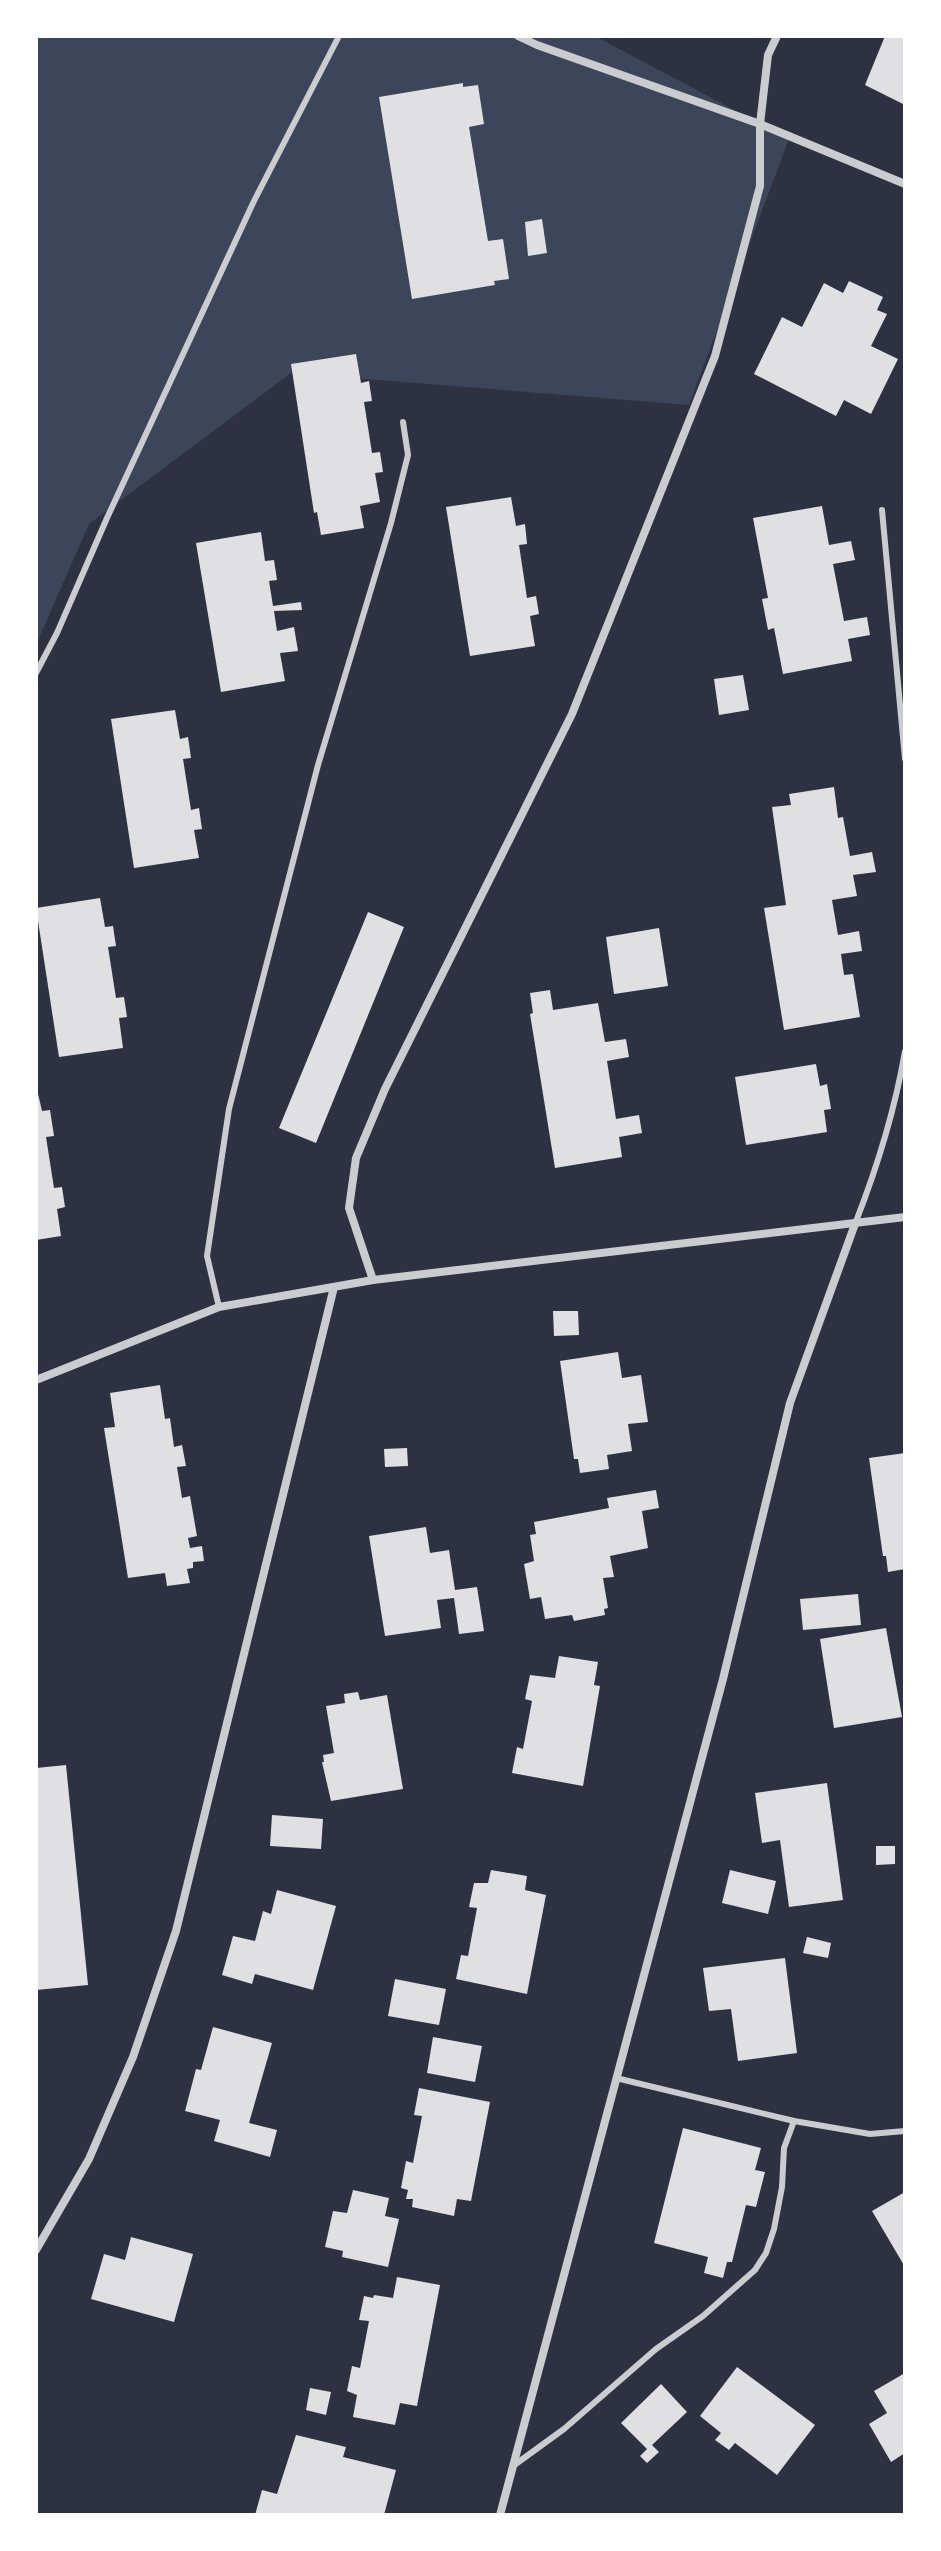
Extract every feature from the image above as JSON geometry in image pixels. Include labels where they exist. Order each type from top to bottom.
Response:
[{"type":"street","points":[[518,36],[760,124],[905,184]]},
{"type":"street","points":[[373,1280],[349,1208],[356,1158],[385,1089],[572,714],[715,356],[760,186],[760,124],[768,55],[777,36]]},
{"type":"street","points":[[36,1380],[219,1307],[373,1280],[905,1217]]},
{"type":"street","points":[[500,2515],[723,1679],[790,1403],[855,1224]]},
{"type":"street","points":[[36,2250],[96,2145],[133,2057],[176,1931],[334,1287]]},
{"type":"lane","points":[[36,673],[254,201],[339,36]]},
{"type":"lane","points":[[219,1307],[207,1256],[229,1109],[318,765],[398,496],[408,455],[403,422]]},
{"type":"lane","points":[[882,510],[905,759]]},
{"type":"lane","points":[[855,1224],[874,1176],[905,1051]]},
{"type":"lane","points":[[616,2078],[794,2121],[870,2134],[905,2131]]},
{"type":"lane","points":[[513,2466],[564,2429],[656,2349],[703,2316],[755,2270],[766,2253],[774,2229],[782,2187],[784,2148],[794,2121]]},
{"type":"shaded area","points":[[36,36],[595,36],[789,139],[689,405],[291,373],[89,524],[36,645]]},
{"type":"building","points":[[885,36],[905,36],[905,105],[865,85]]},
{"type":"building","points":[[463,83],[463,87],[478,85],[484,124],[469,127],[488,241],[503,239],[509,279],[494,281],[495,285],[412,299],[379,97]]},
{"type":"building","points":[[542,219],[547,253],[528,256],[525,222]]},
{"type":"building","points":[[849,281],[883,297],[877,310],[887,314],[871,346],[898,359],[871,414],[844,400],[836,416],[754,374],[782,317],[802,327],[824,283],[843,293]]},
{"type":"building","points":[[356,354],[361,383],[369,381],[372,401],[364,402],[372,453],[380,452],[383,472],[375,473],[380,502],[360,506],[364,528],[321,535],[317,512],[314,513],[291,364]]},
{"type":"building","points":[[511,497],[516,526],[525,524],[527,544],[519,545],[527,598],[536,596],[539,614],[530,616],[535,646],[470,656],[446,507]]},
{"type":"building","points":[[822,506],[829,545],[851,541],[855,560],[833,564],[844,621],[867,617],[870,635],[848,639],[852,661],[783,674],[774,628],[768,630],[762,599],[768,598],[753,518]]},
{"type":"building","points":[[261,532],[265,561],[274,560],[277,580],[269,581],[273,606],[301,602],[302,610],[274,611],[277,631],[294,627],[298,651],[280,653],[285,681],[221,692],[196,543]]},
{"type":"building","points":[[743,675],[749,710],[719,715],[714,679]]},
{"type":"building","points":[[175,710],[180,739],[188,737],[191,758],[183,759],[191,810],[199,808],[202,829],[194,830],[199,858],[134,868],[111,719]]},
{"type":"building","points":[[834,787],[838,818],[843,817],[850,856],[872,852],[876,872],[853,875],[857,896],[832,900],[838,935],[859,931],[862,951],[841,954],[844,975],[853,974],[860,1017],[784,1030],[764,908],[786,905],[772,807],[791,805],[789,794]]},
{"type":"building","points":[[100,898],[105,927],[113,926],[116,946],[108,947],[116,998],[124,997],[127,1017],[119,1018],[123,1048],[59,1057],[36,908]]},
{"type":"building","points":[[368,912],[404,927],[316,1143],[279,1128]]},
{"type":"building","points":[[659,928],[668,986],[614,994],[606,937]]},
{"type":"building","points":[[550,990],[553,1010],[598,1003],[605,1042],[626,1039],[629,1057],[607,1061],[616,1119],[639,1115],[642,1133],[619,1137],[622,1157],[555,1168],[530,1014],[533,1013],[530,993]]},
{"type":"building","points":[[816,1064],[820,1086],[827,1084],[831,1109],[824,1110],[827,1132],[746,1145],[735,1077]]},
{"type":"building","points":[[36,1085],[42,1111],[50,1110],[54,1136],[46,1137],[54,1188],[62,1187],[65,1207],[57,1209],[61,1236],[36,1240]]},
{"type":"building","points":[[553,1311],[578,1311],[579,1335],[554,1336]]},
{"type":"building","points":[[618,1352],[622,1378],[641,1375],[648,1422],[628,1424],[632,1451],[607,1455],[609,1469],[580,1473],[578,1459],[574,1459],[560,1361]]},
{"type":"building","points":[[160,1385],[165,1419],[170,1418],[174,1447],[182,1445],[186,1466],[177,1467],[182,1498],[190,1496],[197,1536],[188,1538],[190,1548],[202,1546],[204,1561],[193,1562],[193,1568],[187,1569],[190,1583],[167,1586],[165,1573],[128,1578],[104,1428],[115,1427],[110,1393]]},
{"type":"building","points":[[407,1448],[408,1466],[385,1467],[384,1449]]},
{"type":"building","points":[[905,1453],[905,1569],[888,1572],[869,1458]]},
{"type":"building","points":[[656,1490],[659,1508],[642,1511],[648,1548],[610,1556],[614,1577],[603,1578],[608,1608],[604,1609],[605,1615],[574,1621],[572,1615],[545,1619],[541,1597],[530,1599],[524,1564],[534,1561],[530,1535],[536,1534],[534,1522],[609,1508],[607,1498]]},
{"type":"building","points":[[426,1527],[430,1553],[449,1550],[455,1590],[477,1587],[484,1631],[459,1634],[454,1598],[437,1600],[441,1628],[385,1636],[369,1536]]},
{"type":"building","points":[[858,1594],[861,1625],[803,1630],[800,1599]]},
{"type":"building","points":[[886,1628],[902,1717],[834,1728],[820,1639]]},
{"type":"building","points":[[559,1656],[598,1662],[594,1685],[600,1686],[583,1786],[512,1773],[517,1747],[523,1749],[532,1701],[525,1699],[530,1675],[555,1678]]},
{"type":"building","points":[[358,1692],[360,1700],[387,1695],[403,1789],[331,1801],[322,1762],[323,1755],[334,1753],[326,1706],[345,1703],[344,1694]]},
{"type":"building","points":[[66,1765],[88,1985],[36,1990],[36,1768]]},
{"type":"building","points":[[827,1783],[843,1900],[789,1907],[780,1840],[762,1843],[755,1793]]},
{"type":"building","points":[[272,1815],[323,1819],[321,1849],[270,1846]]},
{"type":"building","points":[[876,1846],[895,1846],[895,1864],[876,1865]]},
{"type":"building","points":[[491,1870],[527,1876],[525,1890],[546,1895],[527,1994],[456,1979],[461,1955],[468,1956],[477,1908],[469,1907],[474,1883],[488,1883]]},
{"type":"building","points":[[730,1870],[776,1881],[768,1914],[722,1903]]},
{"type":"building","points":[[277,1890],[336,1906],[313,1990],[255,1974],[252,1984],[222,1975],[233,1936],[255,1941],[263,1911],[271,1914]]},
{"type":"building","points":[[807,1937],[831,1943],[828,1958],[803,1953]]},
{"type":"building","points":[[785,1958],[797,2053],[738,2061],[731,2009],[709,2011],[703,1968]]},
{"type":"building","points":[[395,1979],[446,1989],[439,2025],[388,2016]]},
{"type":"building","points":[[213,2027],[272,2043],[249,2123],[277,2130],[270,2157],[214,2141],[220,2120],[185,2111],[196,2069],[201,2070]]},
{"type":"building","points":[[433,2037],[482,2046],[475,2082],[427,2073]]},
{"type":"building","points":[[419,2088],[490,2102],[471,2201],[457,2199],[454,2216],[412,2207],[413,2199],[406,2199],[408,2190],[401,2188],[406,2161],[413,2163],[422,2116],[414,2115]]},
{"type":"building","points":[[683,2128],[761,2148],[755,2170],[765,2172],[756,2207],[746,2205],[732,2262],[727,2262],[723,2278],[704,2273],[708,2257],[654,2243]]},
{"type":"building","points":[[353,2190],[389,2198],[385,2216],[399,2219],[388,2267],[342,2257],[343,2251],[325,2247],[333,2211],[347,2213]]},
{"type":"building","points":[[905,2192],[905,2267],[872,2211]]},
{"type":"building","points":[[131,2237],[193,2254],[174,2322],[91,2299],[104,2254],[125,2260]]},
{"type":"building","points":[[397,2277],[440,2285],[417,2406],[400,2403],[395,2425],[353,2417],[357,2395],[347,2391],[352,2366],[360,2368],[369,2321],[359,2320],[364,2296],[393,2298]]},
{"type":"building","points":[[737,2367],[815,2425],[777,2475],[735,2443],[729,2450],[715,2440],[721,2433],[700,2416]]},
{"type":"building","points":[[905,2373],[905,2453],[891,2462],[869,2424],[887,2413],[874,2391]]},
{"type":"building","points":[[661,2384],[687,2412],[652,2445],[659,2452],[647,2463],[640,2456],[647,2449],[621,2423]]},
{"type":"building","points":[[310,2388],[331,2392],[326,2415],[306,2410]]},
{"type":"building","points":[[296,2435],[346,2447],[343,2457],[396,2470],[384,2515],[255,2515],[262,2490],[277,2494]]}]
